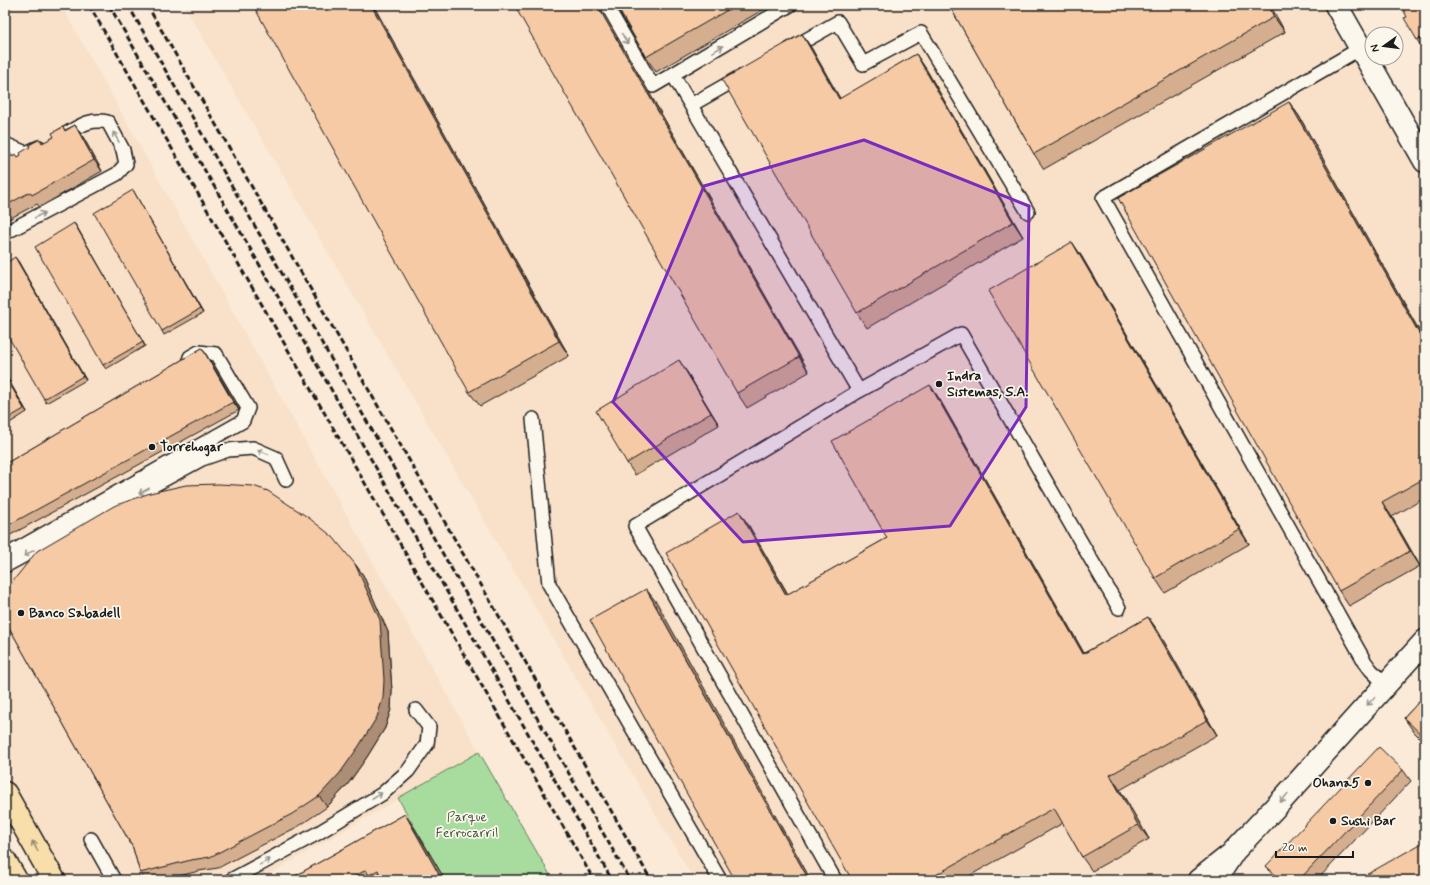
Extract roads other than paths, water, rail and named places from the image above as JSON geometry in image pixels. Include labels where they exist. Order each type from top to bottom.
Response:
[{"type":"main road","points":[[5,793],[54,880]]},
{"type":"main road","points":[[5,860],[16,880]]},
{"type":"street","points":[[1336,5],[1425,161]]},
{"type":"street","points":[[1199,880],[1234,851],[1283,799],[1425,640]]},
{"type":"street","points":[[1215,880],[1234,851]]},
{"type":"lane","points":[[606,5],[653,86],[790,5]]},
{"type":"lane","points":[[778,56],[838,22],[863,64],[921,33],[1028,212]]},
{"type":"lane","points":[[1361,48],[1103,198],[1365,662],[1385,684]]},
{"type":"lane","points":[[691,105],[751,71]]},
{"type":"lane","points":[[673,75],[859,391]]},
{"type":"lane","points":[[5,144],[26,153],[87,123],[97,120],[108,122],[123,150],[126,164],[117,174],[5,233]]},
{"type":"lane","points":[[835,880],[635,526],[859,391],[961,334],[1119,608]]},
{"type":"lane","points":[[5,556],[243,421],[248,408],[216,354],[199,352],[180,363]]},
{"type":"lane","points":[[533,419],[549,584],[720,880]]},
{"type":"lane","points":[[5,566],[202,459],[228,450],[253,448],[276,458],[286,480]]},
{"type":"lane","points":[[230,880],[318,833],[382,794],[408,771],[427,744],[428,727],[416,710]]},
{"type":"lane","points":[[91,839],[114,880]]},
{"type":"railway","points":[[89,5],[594,880]]},
{"type":"railway","points":[[109,5],[612,880]]},
{"type":"railway","points":[[128,5],[630,880]]},
{"type":"railway","points":[[147,5],[651,880]]},
{"type":"place","name":"Indra Sistemas, S.A.","points":[[939,384]]},
{"type":"place","name":"Torrehogar","points":[[152,447]]},
{"type":"place","name":"Banco Sabadell","points":[[21,613]]},
{"type":"place","name":"Ohana5","points":[[1368,783]]},
{"type":"place","name":"Sushi Bar","points":[[1333,821]]},
{"type":"park label","name":"Parque Ferrocarril","points":[[467,826]]}]
